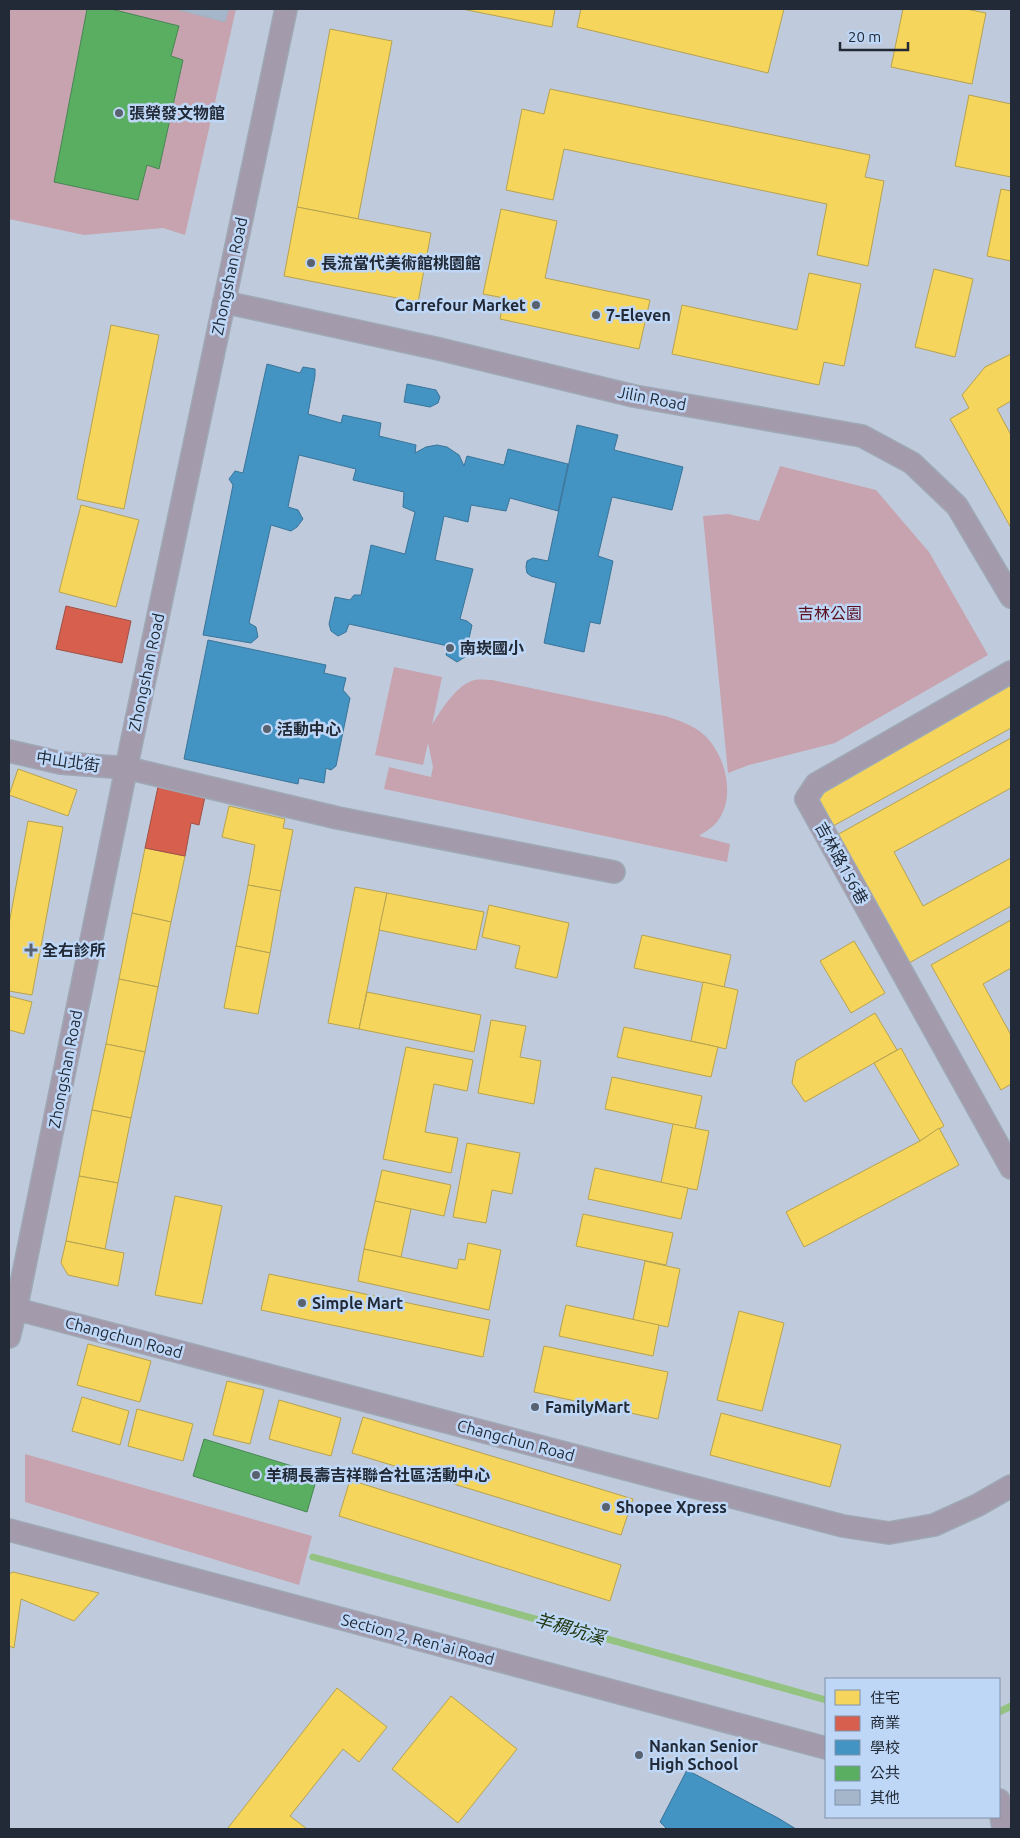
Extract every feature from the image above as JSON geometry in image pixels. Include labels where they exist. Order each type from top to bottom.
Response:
[{"type":"street","name":"Zhongshan Road","points":[[9,1336],[286,9]]},
{"type":"street","name":"Jilin Road","points":[[224,302],[439,349],[634,396],[862,436],[912,463],[957,506],[1011,598]]},
{"type":"street","name":"吉林路156巷","points":[[1011,672],[816,784],[806,799],[1011,1168]]},
{"type":"street","name":"中山北街","points":[[9,751],[61,763],[127,768],[338,818],[614,872]]},
{"type":"street","name":"Changchun Road","points":[[16,1309],[843,1526],[889,1533],[934,1525],[978,1505],[1011,1486]]},
{"type":"street","name":"Section 2, Ren'ai Road","points":[[9,1530],[825,1748]]},
{"type":"street","points":[[1000,1807],[1003,1829]]},
{"type":"green space","name":"張榮發文物館","points":[[9,9],[236,9],[185,235],[163,228],[84,235],[9,219]]},
{"type":"green space","name":"吉林公園","points":[[780,466],[876,490],[929,552],[988,655],[835,743],[749,765],[728,773],[703,516],[728,514],[759,521]]},
{"type":"green space","points":[[394,667],[442,677],[432,725],[445,705],[462,686],[475,680],[492,680],[665,716],[695,728],[711,742],[717,752],[726,776],[727,788],[723,812],[715,824],[699,836],[730,844],[727,862],[384,789],[389,767],[431,777],[433,767],[428,743],[423,765],[375,755]]},
{"type":"green space","points":[[25,1454],[312,1536],[299,1585],[25,1502]]},
{"type":"building: 住宅","points":[[462,9],[555,9],[552,27]]},
{"type":"building: 住宅","points":[[581,9],[784,9],[768,73],[577,27]]},
{"type":"building: 住宅","points":[[903,9],[966,9],[986,13],[972,84],[891,67]]},
{"type":"building: 住宅","points":[[330,29],[392,41],[358,219],[297,207]]},
{"type":"building: 住宅","points":[[550,89],[870,155],[865,177],[884,181],[868,266],[817,255],[827,204],[564,149],[553,200],[506,190],[522,109],[544,114]]},
{"type":"building: 住宅","points":[[969,95],[1011,104],[1011,177],[955,166]]},
{"type":"building: 住宅","points":[[1001,189],[1011,191],[1011,261],[987,256]]},
{"type":"building: 住宅","points":[[297,207],[431,233],[418,302],[284,276]]},
{"type":"building: 住宅","points":[[501,209],[557,221],[545,278],[650,300],[639,349],[500,319],[504,298],[483,294]]},
{"type":"building: 住宅","points":[[934,269],[973,279],[955,357],[915,347]]},
{"type":"building: 住宅","points":[[809,273],[861,284],[844,366],[824,362],[819,385],[672,354],[682,305],[797,330]]},
{"type":"building: 住宅","points":[[111,325],[159,335],[124,509],[77,499]]},
{"type":"building: 住宅","points":[[1011,354],[1011,401],[997,409],[1011,435],[1011,528],[950,419],[969,408],[962,395],[985,367]]},
{"type":"building: 住宅","points":[[81,505],[139,520],[116,607],[59,592]]},
{"type":"building: 住宅","points":[[1011,685],[1011,728],[833,826],[815,792]]},
{"type":"building: 住宅","points":[[1011,738],[1011,788],[894,852],[923,906],[1011,858],[1011,906],[909,963],[837,835]]},
{"type":"building: 住宅","points":[[18,769],[77,790],[68,816],[9,795]]},
{"type":"building: 住宅","points":[[229,806],[285,819],[283,828],[293,830],[281,891],[248,885],[255,845],[222,837]]},
{"type":"building: 住宅","points":[[28,821],[63,827],[32,995],[9,991],[9,924]]},
{"type":"building: 住宅","points":[[145,848],[185,856],[171,922],[132,913]]},
{"type":"building: 住宅","points":[[248,885],[281,891],[270,953],[236,946]]},
{"type":"building: 住宅","points":[[355,887],[387,893],[359,1029],[328,1023]]},
{"type":"building: 住宅","points":[[387,893],[484,912],[476,950],[379,930]]},
{"type":"building: 住宅","points":[[489,905],[569,923],[557,978],[515,968],[520,946],[482,937]]},
{"type":"building: 住宅","points":[[132,913],[171,922],[158,987],[119,979]]},
{"type":"building: 住宅","points":[[1011,920],[1011,968],[983,984],[1011,1035],[1011,1084],[1001,1090],[931,965]]},
{"type":"building: 住宅","points":[[642,935],[731,955],[724,987],[634,968]]},
{"type":"building: 住宅","points":[[854,941],[885,993],[851,1013],[820,961]]},
{"type":"building: 住宅","points":[[236,946],[270,953],[258,1014],[224,1008]]},
{"type":"building: 住宅","points":[[119,979],[158,987],[145,1052],[106,1044]]},
{"type":"building: 住宅","points":[[703,982],[738,990],[726,1049],[691,1041]]},
{"type":"building: 住宅","points":[[367,992],[481,1015],[474,1052],[359,1029]]},
{"type":"building: 住宅","points":[[9,996],[32,1002],[24,1034],[9,1030]]},
{"type":"building: 住宅","points":[[875,1013],[897,1050],[805,1102],[792,1083],[796,1061]]},
{"type":"building: 住宅","points":[[491,1020],[526,1026],[520,1057],[541,1061],[534,1104],[478,1093]]},
{"type":"building: 住宅","points":[[624,1027],[718,1047],[711,1077],[617,1057]]},
{"type":"building: 住宅","points":[[106,1044],[145,1052],[131,1118],[92,1110]]},
{"type":"building: 住宅","points":[[406,1047],[473,1060],[467,1091],[434,1084],[425,1132],[458,1138],[451,1173],[383,1159]]},
{"type":"building: 住宅","points":[[901,1048],[944,1126],[920,1141],[874,1063]]},
{"type":"building: 住宅","points":[[612,1077],[702,1096],[695,1129],[605,1109]]},
{"type":"building: 住宅","points":[[92,1110],[131,1118],[118,1183],[79,1176]]},
{"type":"building: 住宅","points":[[673,1124],[709,1131],[697,1190],[661,1183]]},
{"type":"building: 住宅","points":[[939,1128],[959,1165],[804,1247],[786,1212],[920,1141]]},
{"type":"building: 住宅","points":[[467,1143],[520,1153],[512,1194],[492,1190],[486,1223],[453,1217]]},
{"type":"building: 住宅","points":[[595,1168],[688,1188],[681,1219],[588,1199]]},
{"type":"building: 住宅","points":[[382,1170],[451,1185],[444,1216],[375,1201]]},
{"type":"building: 住宅","points":[[79,1176],[118,1183],[105,1249],[66,1241]]},
{"type":"building: 住宅","points":[[175,1196],[222,1206],[202,1304],[155,1295]]},
{"type":"building: 住宅","points":[[375,1201],[411,1209],[401,1257],[364,1249]]},
{"type":"building: 住宅","points":[[583,1214],[673,1233],[666,1265],[576,1246]]},
{"type":"building: 住宅","points":[[66,1241],[124,1253],[118,1286],[68,1275],[61,1263]]},
{"type":"building: 住宅","points":[[468,1243],[501,1250],[489,1310],[358,1281],[364,1249],[457,1269],[459,1259],[465,1260]]},
{"type":"building: 住宅","points":[[645,1261],[680,1269],[668,1327],[633,1320]]},
{"type":"building: 住宅","points":[[269,1274],[490,1320],[483,1357],[261,1310]]},
{"type":"building: 住宅","points":[[566,1305],[659,1325],[653,1356],[559,1336]]},
{"type":"building: 住宅","points":[[739,1311],[784,1323],[762,1411],[717,1400]]},
{"type":"building: 住宅","points":[[88,1344],[151,1361],[140,1402],[77,1385]]},
{"type":"building: 住宅","points":[[544,1346],[668,1372],[658,1419],[534,1392]]},
{"type":"building: 住宅","points":[[227,1381],[264,1390],[250,1444],[213,1435]]},
{"type":"building: 住宅","points":[[82,1397],[129,1411],[120,1445],[72,1431]]},
{"type":"building: 住宅","points":[[279,1400],[341,1418],[331,1456],[269,1439]]},
{"type":"building: 住宅","points":[[137,1409],[193,1424],[183,1461],[128,1446]]},
{"type":"building: 住宅","points":[[721,1413],[841,1445],[830,1487],[710,1455]]},
{"type":"building: 住宅","points":[[363,1417],[633,1499],[621,1535],[352,1453]]},
{"type":"building: 住宅","points":[[350,1480],[621,1565],[610,1601],[339,1516]]},
{"type":"building: 住宅","points":[[13,1572],[99,1593],[74,1621],[21,1599],[14,1648],[9,1646],[9,1574]]},
{"type":"building: 住宅","points":[[337,1688],[387,1727],[359,1762],[343,1749],[290,1816],[307,1829],[228,1828]]},
{"type":"building: 住宅","points":[[451,1696],[517,1749],[458,1823],[392,1769]]},
{"type":"building: 商業","points":[[66,606],[131,621],[122,663],[56,649]]},
{"type":"building: 商業","points":[[159,782],[206,792],[199,825],[191,823],[185,856],[145,848]]},
{"type":"building: 學校","points":[[267,364],[300,373],[303,367],[315,369],[308,414],[341,423],[343,415],[381,423],[379,436],[416,445],[415,453],[426,447],[437,445],[447,447],[459,455],[464,466],[467,456],[504,465],[508,449],[568,464],[558,511],[510,498],[506,511],[471,505],[468,522],[444,516],[435,560],[473,569],[460,619],[472,625],[465,657],[457,662],[446,655],[448,646],[349,624],[346,632],[338,636],[331,631],[329,624],[335,597],[350,600],[354,595],[361,595],[371,545],[405,554],[415,512],[403,507],[404,492],[353,480],[356,469],[299,455],[288,507],[298,510],[303,519],[291,531],[271,525],[249,623],[256,627],[258,637],[251,643],[203,635],[233,485],[229,479],[235,471],[243,473]]},
{"type":"building: 學校","points":[[407,384],[436,390],[440,397],[438,403],[430,407],[404,402]]},
{"type":"building: 學校","points":[[577,425],[618,435],[614,450],[683,467],[672,510],[612,497],[598,556],[613,561],[600,624],[590,622],[584,652],[544,643],[556,583],[531,576],[527,573],[526,567],[527,561],[533,558],[548,561]]},
{"type":"building: 學校","name":"活動中心","points":[[208,640],[326,665],[324,673],[346,678],[343,690],[350,698],[336,766],[331,770],[326,768],[324,783],[299,778],[298,784],[184,759]]},
{"type":"building: 學校","points":[[687,1770],[796,1829],[667,1829],[660,1822]]},
{"type":"building: 公共","name":"張榮發文物館","points":[[87,9],[111,9],[179,26],[171,56],[183,60],[159,169],[147,165],[138,200],[54,182]]},
{"type":"building: 公共","name":"羊稠長壽吉祥聯合社區活動中心","points":[[204,1439],[318,1474],[307,1512],[193,1476]]},
{"type":"building: 其他","points":[[175,9],[229,9],[225,22]]},
{"type":"waterway","name":"羊稠坑溪","points":[[313,1557],[825,1700]]},
{"type":"waterway","name":"羊稠坑溪","points":[[1000,1712],[1011,1706]]},
{"type":"place","name":"張榮發文物館","points":[[119,113]]},
{"type":"place","name":"長流當代美術館桃園館","points":[[311,263]]},
{"type":"place","name":"Carrefour Market","points":[[536,305]]},
{"type":"place","name":"7-Eleven","points":[[596,315]]},
{"type":"place","name":"南崁國小","points":[[450,648]]},
{"type":"place","name":"活動中心","points":[[267,729]]},
{"type":"place","name":"全右診所","points":[[31,950]]},
{"type":"place","name":"Simple Mart","points":[[302,1303]]},
{"type":"place","name":"FamilyMart","points":[[535,1407]]},
{"type":"place","name":"羊稠長壽吉祥聯合社區活動中心","points":[[256,1475]]},
{"type":"place","name":"Shopee Xpress","points":[[606,1507]]},
{"type":"place","name":"Nankan Senior High School","points":[[639,1755]]}]
